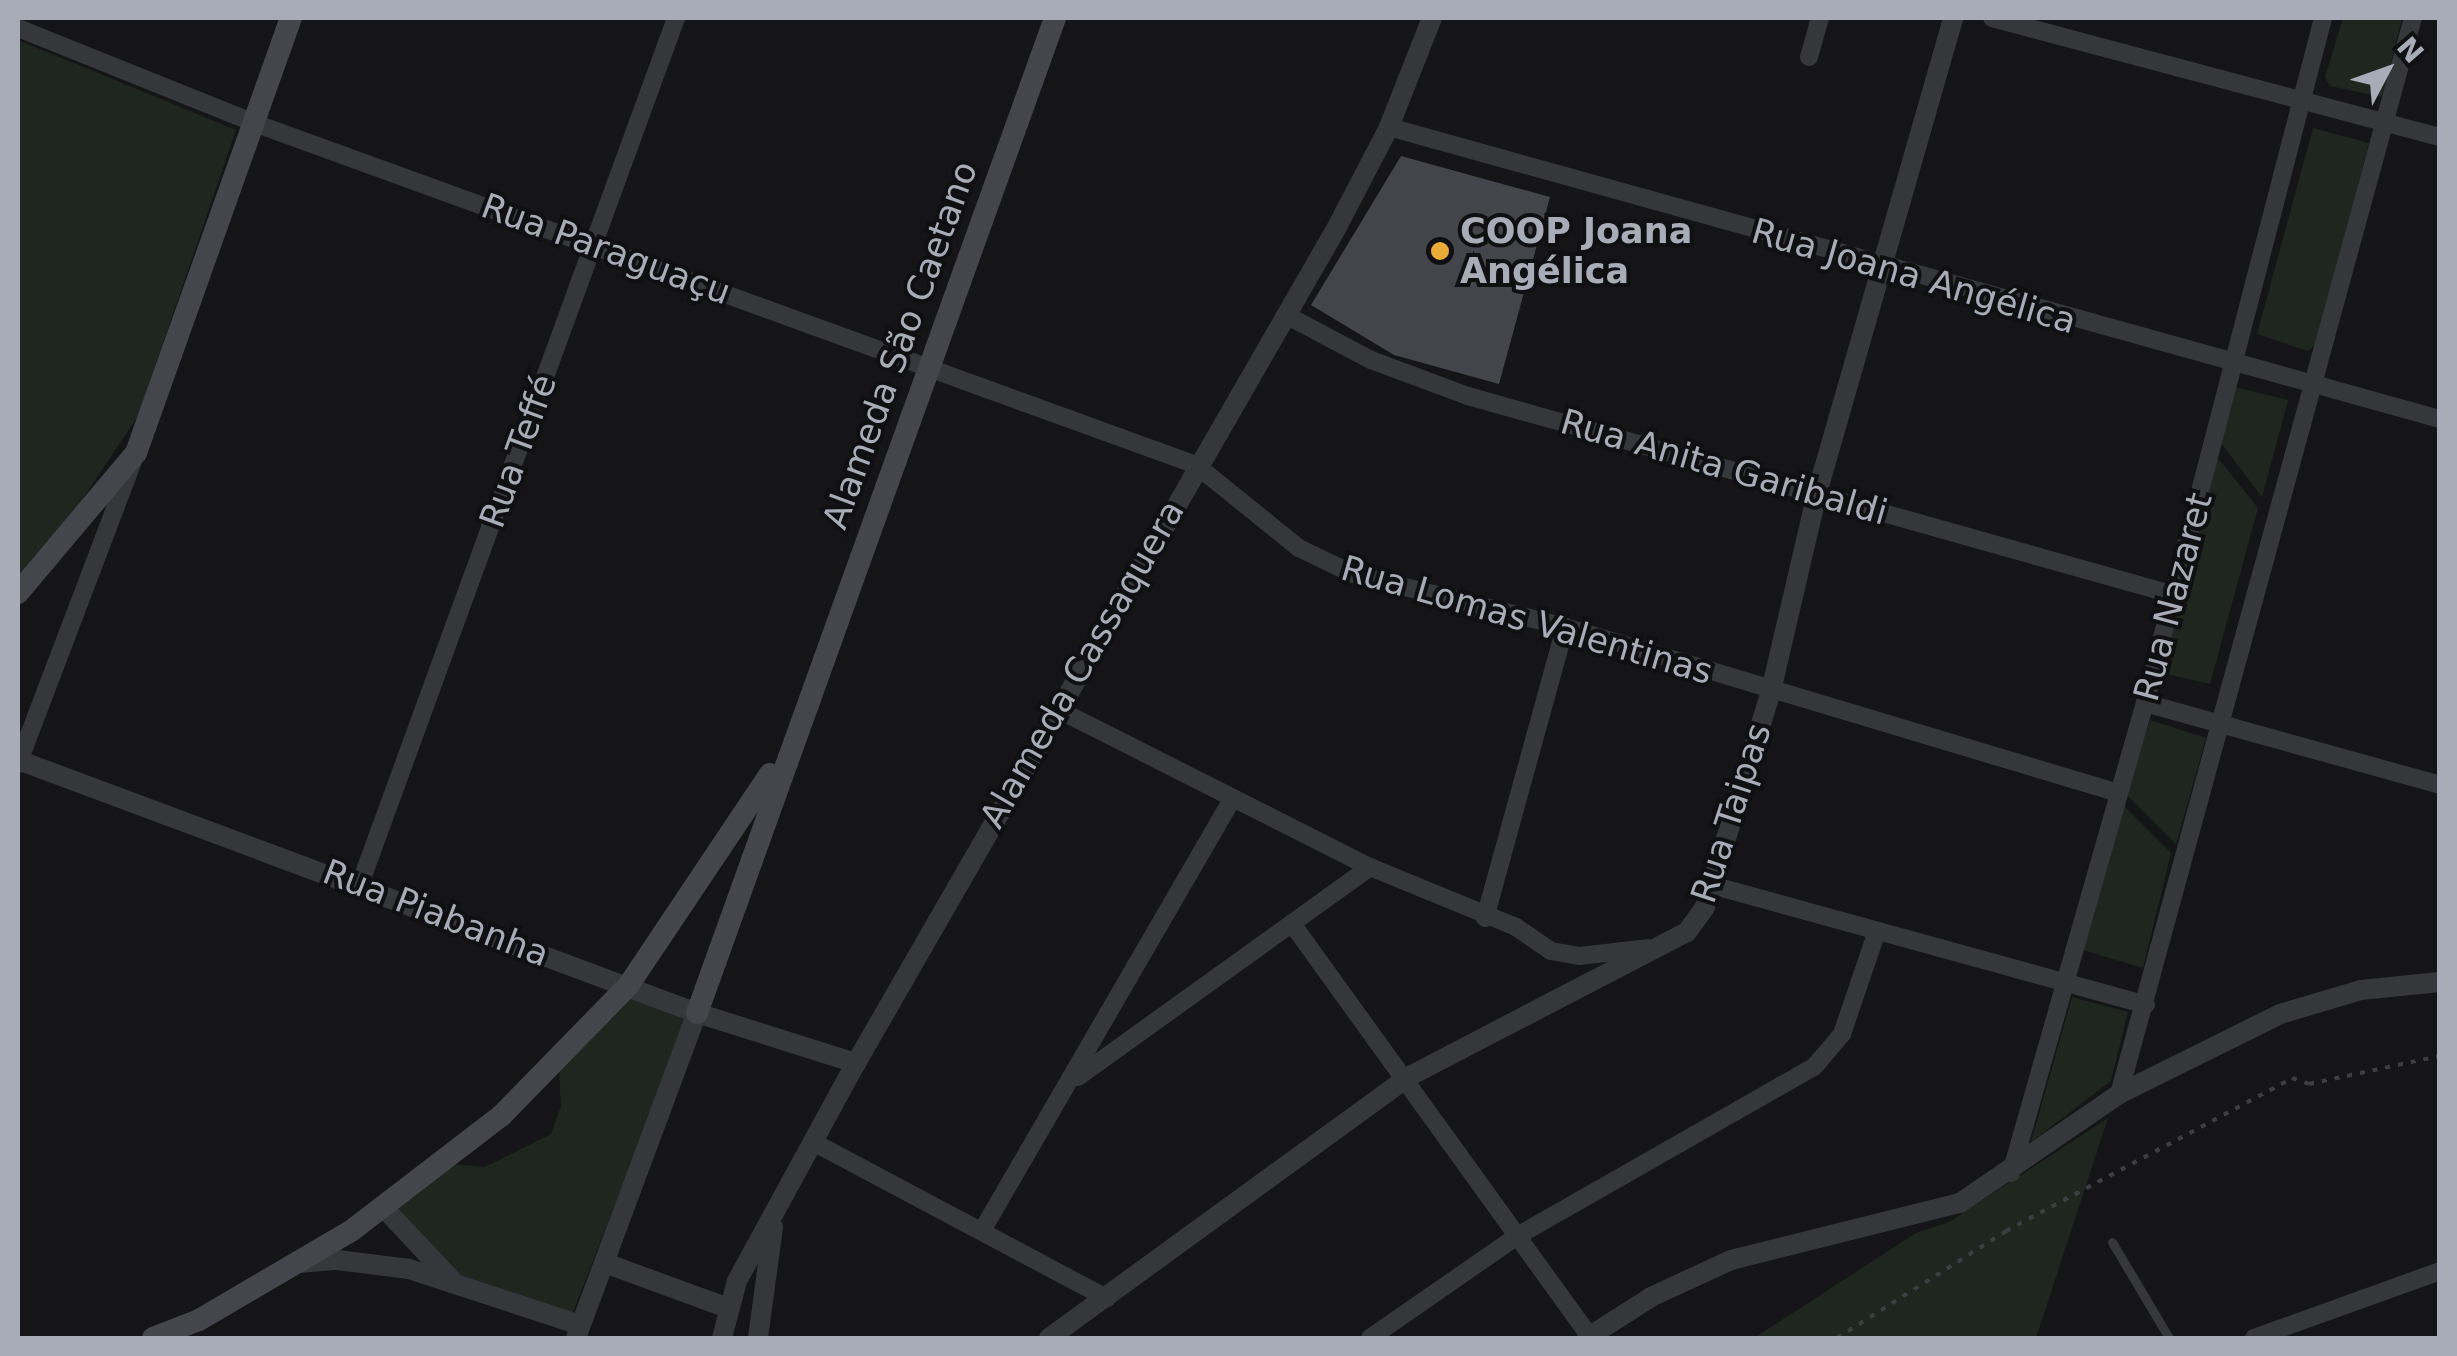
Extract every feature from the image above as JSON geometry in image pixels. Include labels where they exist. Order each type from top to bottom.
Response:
[{"type":"main road","points":[[18,593],[136,453],[291,18]]},
{"type":"main road","name":"Alameda São Caetano","points":[[697,1013],[1055,18]]},
{"type":"main road","name":"Alameda São Caetano","points":[[153,1338],[196,1329],[384,1208],[502,1115],[628,986],[732,838],[812,696]]},
{"type":"street","name":"Rua Teffé","points":[[360,884],[676,18]]},
{"type":"street","name":"Alameda Cassaquera","points":[[725,1308],[856,1063],[1055,708],[1286,316],[1389,128],[1432,18]]},
{"type":"street","points":[[1810,57],[1820,18]]},
{"type":"street","name":"Rua Taipas","points":[[1049,1338],[1408,1077],[1687,932],[1716,886],[1771,691],[1817,493],[1953,18]]},
{"type":"street","points":[[1992,18],[2440,137]]},
{"type":"street","name":"Rua Nazaret","points":[[2011,1173],[2115,792],[2145,704],[2171,594],[2236,367],[2323,18]]},
{"type":"street","points":[[2120,1094],[2223,729],[2413,18]]},
{"type":"street","name":"Rua Paraguaçu","points":[[18,28],[254,123],[593,243],[1196,466]]},
{"type":"street","name":"Rua Joana Angélica","points":[[1389,128],[2236,367],[2440,419]]},
{"type":"street","name":"Rua Anita Garibaldi","points":[[1286,316],[1436,385],[2171,594]]},
{"type":"street","points":[[18,762],[136,453]]},
{"type":"street","name":"Rua Lomas Valentinas","points":[[1196,466],[1323,562],[1565,628],[2115,792]]},
{"type":"street","points":[[1485,918],[1565,628]]},
{"type":"street","points":[[2145,704],[2223,729],[2440,785]]},
{"type":"street","points":[[1055,708],[1370,867],[1565,954],[1654,948]]},
{"type":"street","name":"Rua Piabanha","points":[[18,762],[360,884],[697,1013],[856,1063]]},
{"type":"street","points":[[982,1229],[1074,1080],[1233,798]]},
{"type":"street","points":[[1074,1080],[1370,867]]},
{"type":"street","points":[[1716,886],[1876,934],[2146,1006]]},
{"type":"street","points":[[1294,925],[1408,1077],[1589,1338],[1651,1297],[1731,1260],[1804,1237],[1929,1214],[2011,1173],[2120,1094],[2322,998],[2440,982]]},
{"type":"street","points":[[1370,1338],[1519,1235],[1814,1067],[1842,1034],[1876,934]]},
{"type":"street","points":[[297,1263],[372,1262],[452,1280],[580,1334],[697,1013]]},
{"type":"street","points":[[813,1142],[1107,1298]]},
{"type":"street","points":[[384,1208],[452,1280]]},
{"type":"street","points":[[758,1338],[776,1210]]},
{"type":"street","points":[[605,1262],[725,1308],[722,1338]]},
{"type":"street","points":[[2254,1338],[2440,1271]]},
{"type":"lane","points":[[2112,1242],[2170,1338]]},
{"type":"path","points":[[1837,1338],[2006,1231],[2292,1078],[2308,1084],[2440,1056]]},
{"type":"shaded area","points":[[2343,18],[2402,19],[2382,97],[2330,86],[2325,77]]},
{"type":"shaded area","points":[[18,40],[236,130],[138,416],[43,558],[18,583]]},
{"type":"shaded area","points":[[2313,128],[2369,143],[2315,345],[2308,351],[2257,334]]},
{"type":"shaded area","points":[[2231,386],[2288,400],[2262,497],[2218,439]]},
{"type":"shaded area","points":[[2213,452],[2258,508],[2210,684],[2153,671]]},
{"type":"shaded area","points":[[2150,720],[2206,738],[2176,844],[2126,794]]},
{"type":"shaded area","points":[[2124,806],[2171,853],[2143,968],[2083,950]]},
{"type":"shaded area","points":[[631,994],[688,1016],[572,1315],[459,1278],[394,1209],[452,1164],[485,1167],[551,1134],[561,1106],[559,1068]]},
{"type":"shaded area","points":[[2072,997],[2128,1012],[2111,1081],[2031,1142]]},
{"type":"shaded area","points":[[2108,1118],[2036,1338],[1754,1338],[1916,1233],[1949,1222]]},
{"type":"building","name":"COOP Joana Angélica","points":[[1401,156],[1550,197],[1499,384],[1394,355],[1311,305]]},
{"type":"place","name":"COOP Joana Angélica","points":[[1440,251]]}]
